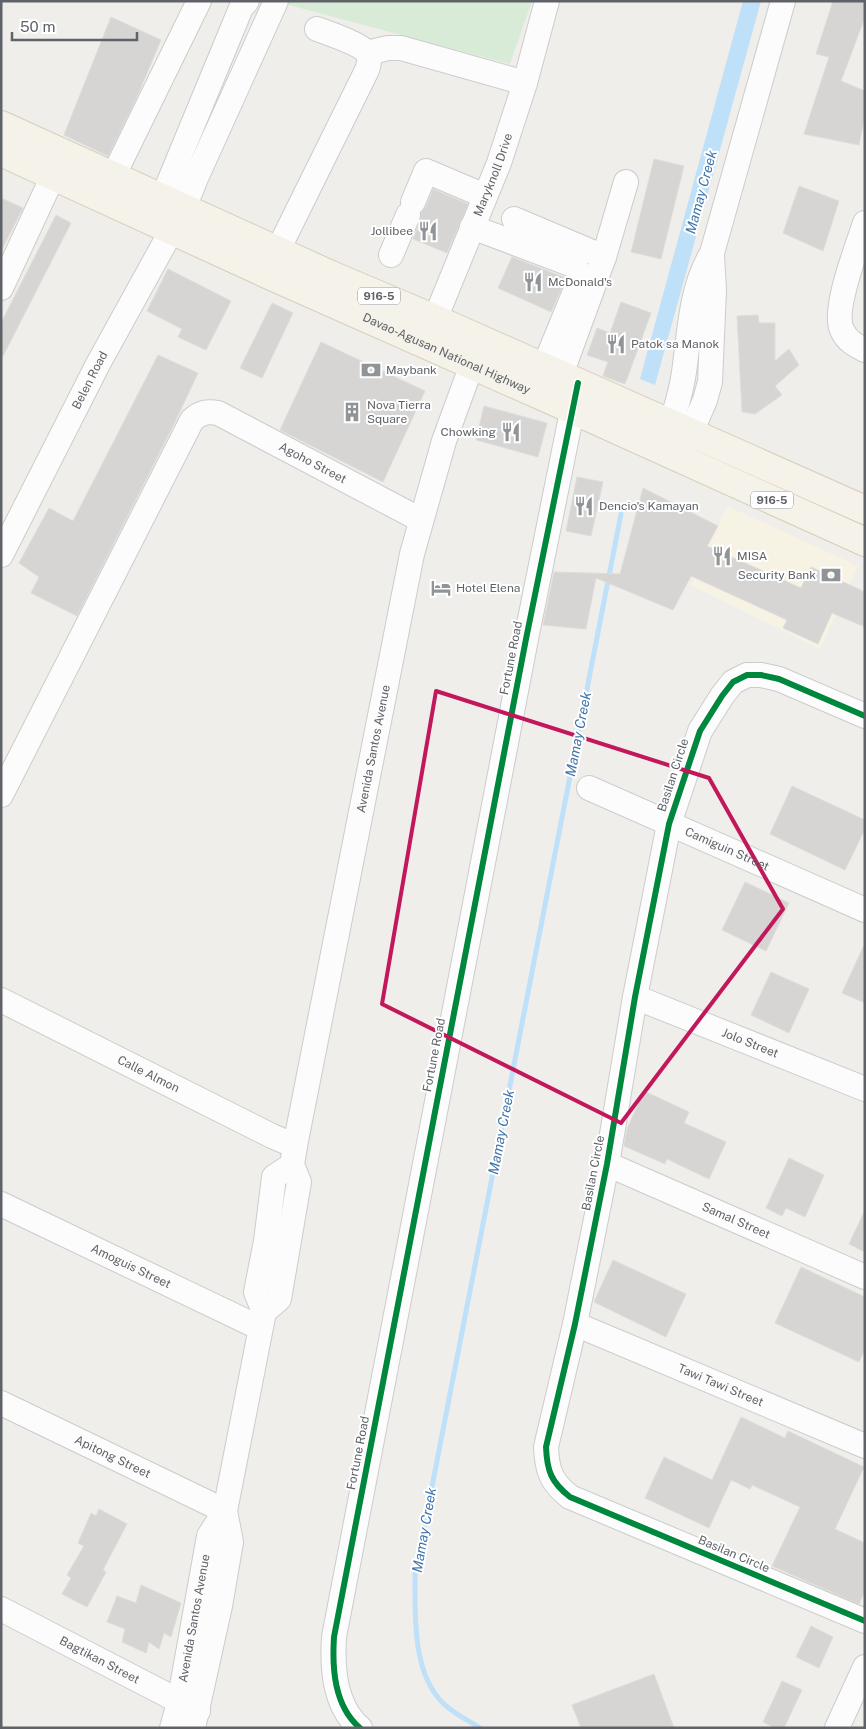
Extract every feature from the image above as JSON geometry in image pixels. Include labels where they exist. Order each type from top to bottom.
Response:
[{"type":"main road","name":"Davao-Agusan National Highway","points":[[1,126],[108,187],[173,213],[278,250],[325,286],[435,319],[481,339],[671,454],[865,542]]},
{"type":"main road","name":"Davao-Agusan National Highway","points":[[1,152],[53,176],[108,187]]},
{"type":"main road","name":"Davao-Agusan National Highway","points":[[173,213],[325,286],[425,344],[472,365],[561,387],[681,428],[865,510]]},
{"type":"street","points":[[108,187],[199,1]]},
{"type":"street","points":[[173,213],[241,8],[246,1]]},
{"type":"street","points":[[173,213],[196,178],[276,1]]},
{"type":"street","name":"Maryknoll Drive","points":[[425,344],[499,163],[525,83],[547,1]]},
{"type":"street","points":[[671,454],[681,428],[705,400],[710,382],[714,290],[712,253],[783,1]]},
{"type":"street","points":[[278,250],[369,63],[367,54],[362,48],[317,28]]},
{"type":"street","points":[[367,54],[388,48],[401,48],[525,83]]},
{"type":"street","points":[[391,255],[426,171],[485,196]]},
{"type":"street","points":[[1,288],[53,176]]},
{"type":"street","points":[[561,387],[604,257],[626,182]]},
{"type":"street","name":"Belen Road","points":[[1,555],[173,213]]},
{"type":"street","points":[[514,219],[604,257]]},
{"type":"street","points":[[865,223],[840,303],[839,318],[841,330],[850,342],[865,350]]},
{"type":"street","points":[[472,227],[573,265],[579,272],[580,279],[561,387]]},
{"type":"street","name":"Avenida Santos Avenue","points":[[172,1728],[190,1714],[231,1542],[225,1511],[262,1320],[279,1299],[299,1182],[294,1156],[412,554],[420,520],[444,441],[481,339]]},
{"type":"street","name":"Fortune Road","points":[[359,1727],[348,1714],[338,1691],[333,1660],[334,1637],[524,648],[561,387]]},
{"type":"street","name":"Agoho Street","points":[[1,795],[192,420],[204,412],[218,413],[420,520]]},
{"type":"street","name":"Basilan Circle","points":[[865,716],[779,679],[761,675],[747,676],[733,682],[700,732],[669,824],[607,1164],[575,1324],[546,1447],[549,1470],[558,1488],[570,1497],[865,1621]]},
{"type":"street","name":"Camiguin Street","points":[[589,788],[865,910]]},
{"type":"street","name":"Jolo Street","points":[[636,998],[865,1089]]},
{"type":"street","name":"Calle Almon","points":[[1,1000],[272,1136],[294,1156]]},
{"type":"street","name":"Samal Street","points":[[607,1164],[865,1277]]},
{"type":"street","name":"Amoguis Street","points":[[1,1204],[262,1320]]},
{"type":"street","name":"Tawi Tawi Street","points":[[575,1324],[865,1446]]},
{"type":"street","name":"Apitong Street","points":[[1,1403],[225,1511]]},
{"type":"street","name":"Bagtikan Street","points":[[1,1609],[190,1714]]},
{"type":"street","points":[[837,1728],[865,1666]]},
{"type":"highlighted area","points":[[436,691],[709,778],[783,909],[621,1123],[382,1004]]},
{"type":"shaded area","points":[[727,506],[858,566],[820,649],[691,585]]},
{"type":"green space","points":[[290,1],[532,1],[510,64],[289,5]]},
{"type":"water","points":[[743,1],[761,1],[655,385],[640,379]]},
{"type":"building","points":[[833,1],[865,1],[865,17],[841,81],[865,91],[865,114],[859,145],[804,134],[829,57],[816,54]]},
{"type":"building","points":[[111,17],[161,40],[136,99],[108,156],[64,135]]},
{"type":"building","points":[[654,159],[684,166],[661,259],[631,252]]},
{"type":"building","points":[[799,186],[839,201],[823,251],[783,233]]},
{"type":"building","points":[[433,189],[468,204],[447,253],[413,239],[421,220],[421,213],[426,207]]},
{"type":"building","points":[[1,198],[23,208],[1,251]]},
{"type":"building","points":[[56,215],[71,223],[1,360],[1,323]]},
{"type":"building","name":"McDonald's","points":[[512,257],[566,278],[551,312],[498,288]]},
{"type":"building","points":[[168,269],[231,301],[206,350],[178,337],[182,329],[147,311]]},
{"type":"building","name":"Patok sa Manok","points":[[621,302],[651,313],[625,384],[603,376],[608,362],[587,355],[597,328],[610,333]]},
{"type":"building","points":[[272,303],[293,313],[262,378],[240,368]]},
{"type":"building","points":[[758,315],[759,323],[775,323],[775,361],[789,349],[799,365],[775,386],[782,395],[755,414],[742,412],[737,316]]},
{"type":"building","name":"Nova Tierra Square","points":[[321,342],[425,391],[383,482],[280,430]]},
{"type":"building","points":[[158,355],[198,373],[77,616],[31,593],[39,577],[19,563],[49,508],[73,521]]},
{"type":"building","name":"Chowking","points":[[484,406],[547,423],[538,457],[476,440]]},
{"type":"building","name":"Dencio's Kamayan","points":[[577,477],[603,482],[591,536],[566,531]]},
{"type":"building","points":[[643,488],[718,526],[707,546],[801,588],[811,567],[865,592],[865,627],[832,613],[818,644],[783,628],[787,620],[691,576],[673,610],[596,578],[586,629],[543,625],[554,572],[620,574]]},
{"type":"building","points":[[792,786],[865,820],[865,829],[845,870],[770,834]]},
{"type":"building","points":[[745,882],[789,903],[766,951],[722,930]]},
{"type":"building","points":[[865,943],[865,1003],[842,993]]},
{"type":"building","points":[[771,972],[809,989],[789,1033],[751,1015]]},
{"type":"building","points":[[644,1091],[689,1112],[684,1123],[726,1142],[709,1179],[667,1159],[665,1164],[624,1146],[627,1129]]},
{"type":"building","points":[[789,1158],[824,1175],[805,1217],[786,1208],[782,1216],[766,1208]]},
{"type":"building","points":[[865,1210],[865,1252],[849,1244]]},
{"type":"building","points":[[613,1260],[686,1294],[666,1337],[594,1302]]},
{"type":"building","points":[[801,1267],[865,1297],[865,1349],[859,1362],[775,1323]]},
{"type":"building","points":[[741,1417],[785,1438],[788,1431],[864,1467],[835,1529],[865,1543],[865,1591],[859,1604],[772,1566],[800,1507],[752,1485],[750,1489],[731,1480],[709,1528],[645,1498],[664,1457],[712,1480]]},
{"type":"building","points":[[99,1509],[127,1524],[103,1570],[106,1572],[87,1607],[62,1594],[71,1578],[67,1575],[84,1546],[78,1543],[91,1513],[96,1516]]},
{"type":"building","points":[[141,1585],[181,1603],[171,1637],[164,1633],[159,1649],[149,1642],[146,1653],[122,1642],[125,1629],[107,1622],[117,1596],[136,1603]]},
{"type":"building","points":[[811,1626],[833,1637],[819,1668],[796,1657]]},
{"type":"building","points":[[654,1674],[674,1728],[581,1728],[572,1705]]},
{"type":"building","points":[[782,1681],[802,1690],[784,1728],[775,1728],[763,1722]]},
{"type":"waterway","name":"Mamay Creek","points":[[480,1728],[448,1708],[434,1691],[426,1677],[421,1660],[416,1625],[415,1574],[621,514]]},
{"type":"cycle path","points":[[360,1728],[345,1709],[336,1686],[334,1674],[334,1637],[526,639],[578,383]]},
{"type":"cycle path","points":[[865,716],[779,679],[761,675],[747,675],[733,682],[700,731],[669,824],[635,997],[607,1164],[575,1324],[546,1447],[551,1475],[558,1486],[570,1497],[865,1621]]},
{"type":"place","name":"Jollibee","points":[[428,231]]},
{"type":"place","name":"McDonald's","points":[[533,282]]},
{"type":"place","name":"Patok sa Manok","points":[[616,344]]},
{"type":"place","name":"Maybank","points":[[371,370]]},
{"type":"place","name":"Nova Tierra Square","points":[[352,412]]},
{"type":"place","name":"Chowking","points":[[511,432]]},
{"type":"place","name":"Dencio's Kamayan","points":[[584,506]]},
{"type":"place","name":"MISA","points":[[722,556]]},
{"type":"place","name":"Security Bank","points":[[831,575]]},
{"type":"place","name":"Hotel Elena","points":[[441,588]]}]
